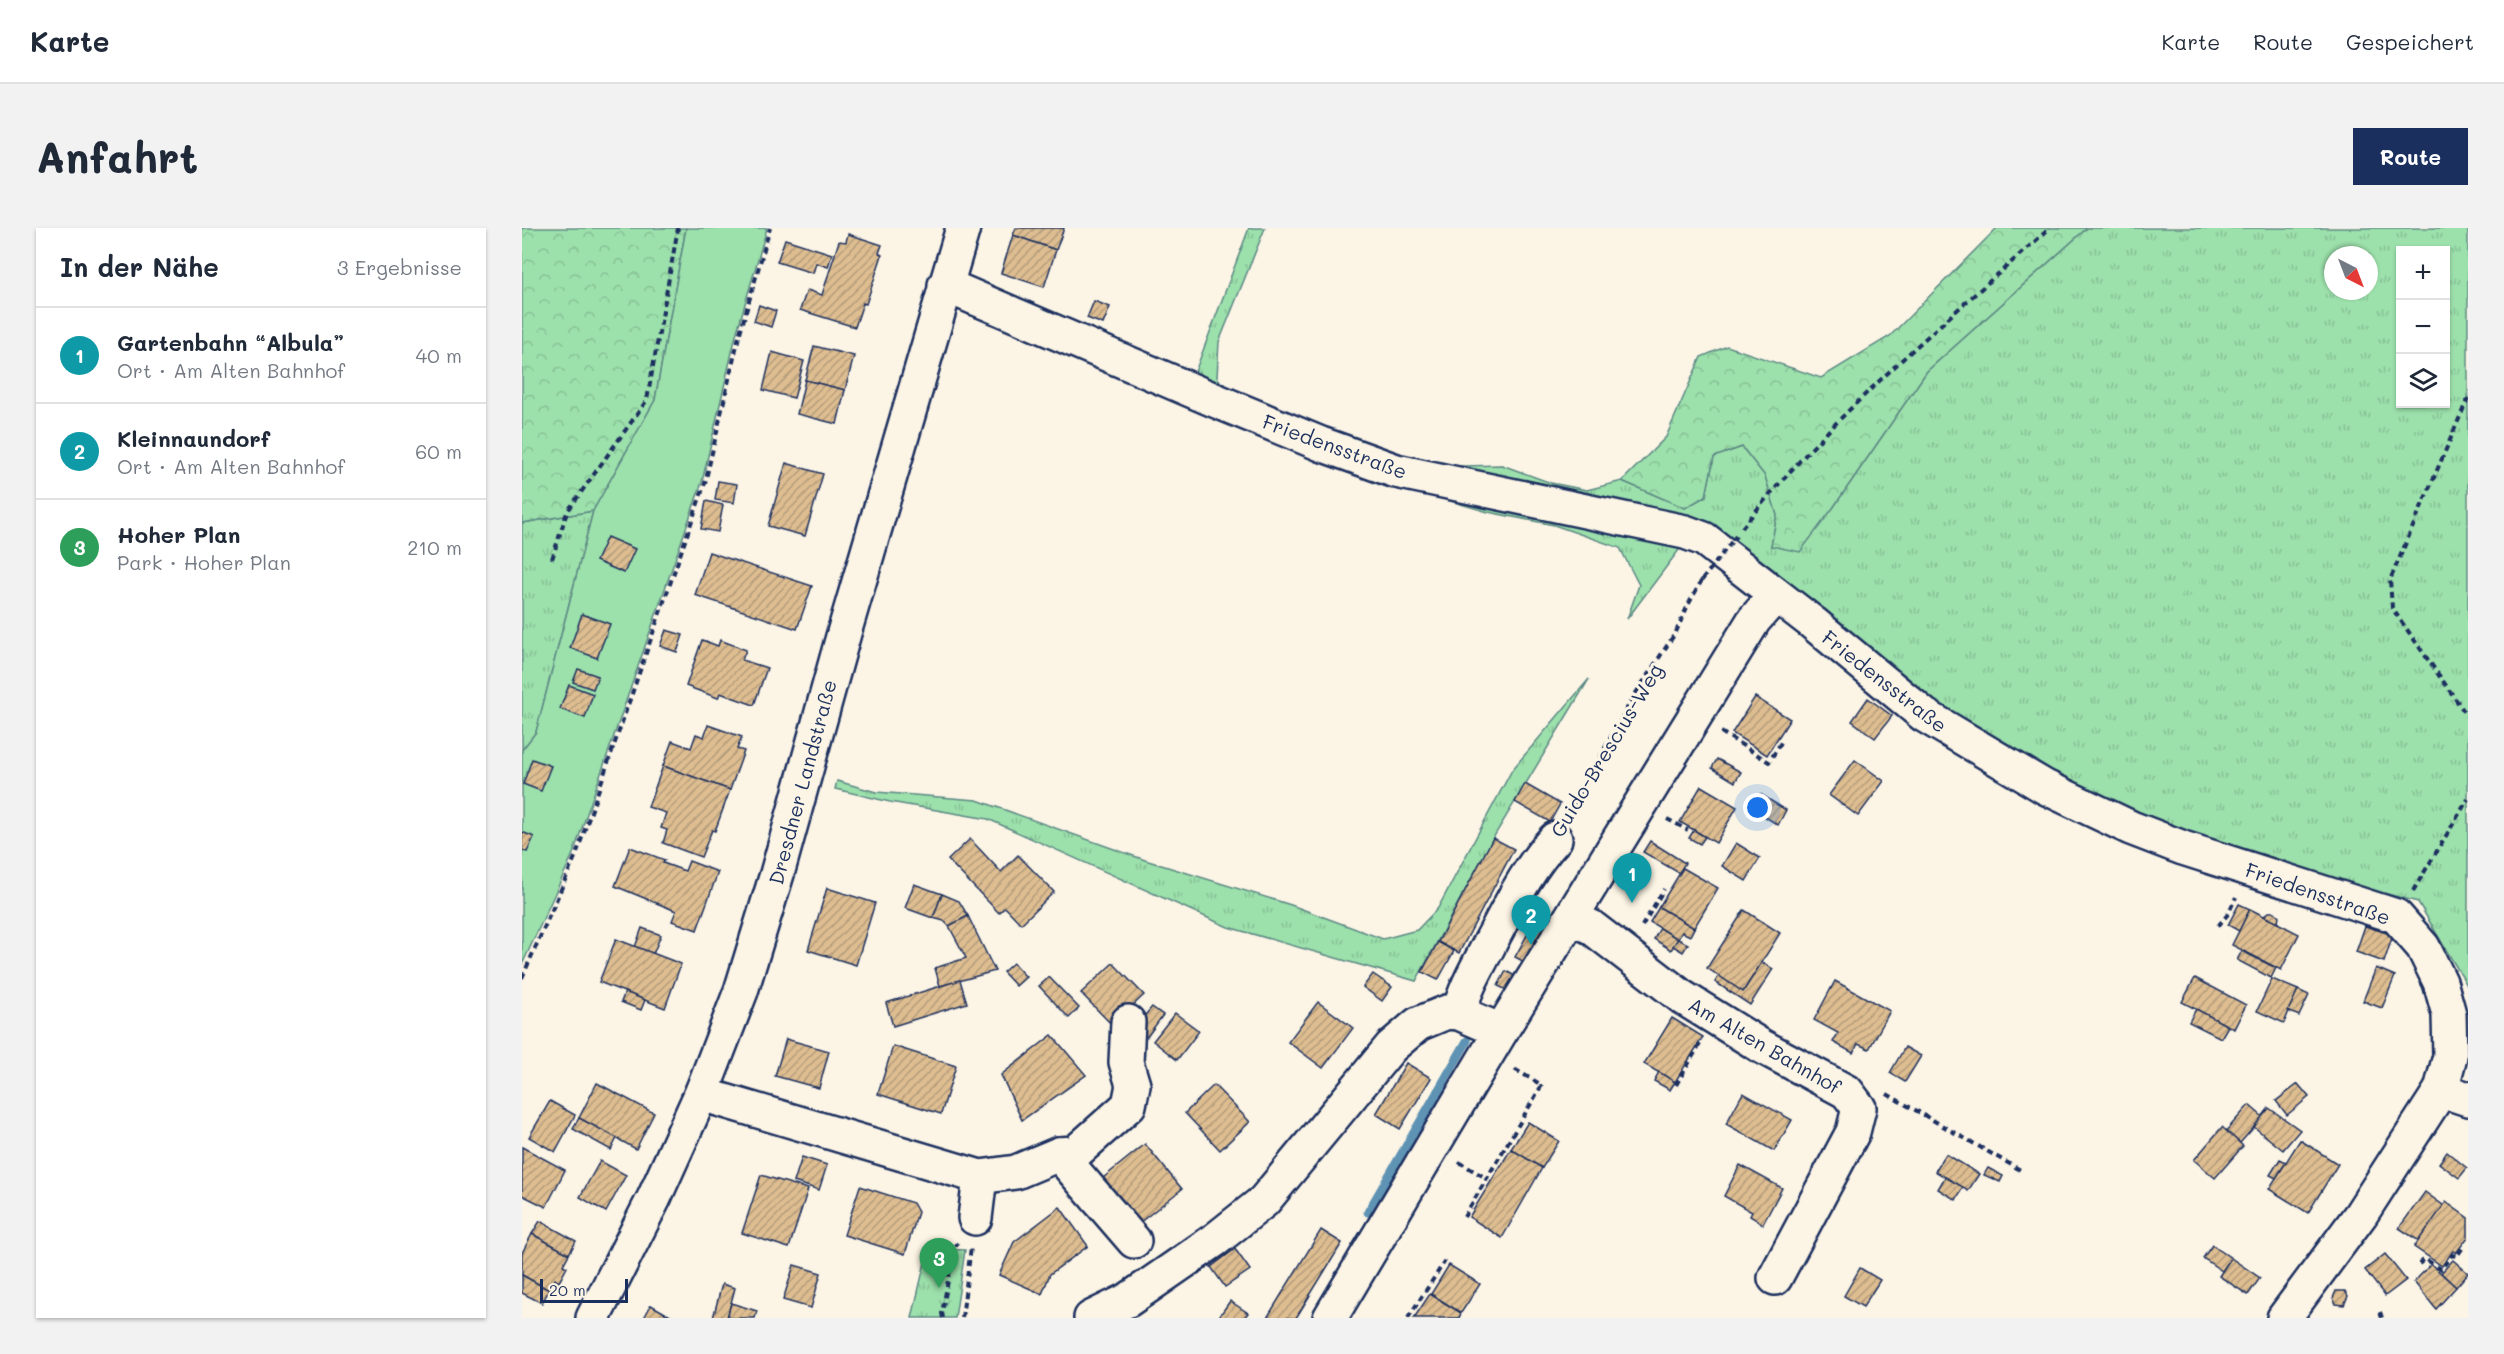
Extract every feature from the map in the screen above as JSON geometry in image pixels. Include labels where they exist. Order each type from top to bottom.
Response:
[{"type":"street","name":"Dresdner Landstraße","points":[[593,1318],[654,1198],[702,1092],[741,991],[774,885],[843,633],[963,228]]},
{"type":"street","name":"Friedensstraße","points":[[945,285],[1321,444],[1396,471],[1685,532],[1704,539],[1924,715],[2045,787],[2131,828],[2183,848],[2396,916],[2423,947],[2440,982],[2449,1014],[2454,1095],[2361,1214],[2290,1316]]},
{"type":"street","points":[[1330,1318],[1494,1043],[1754,620],[1776,595]]},
{"type":"street","name":"Guido-Brescius-Weg","points":[[1460,1013],[1464,993],[1536,859],[1555,839]]},
{"type":"street","name":"Am Alten Bahnhof","points":[[1572,918],[1591,927],[1673,990],[1716,1018],[1761,1046],[1846,1092],[1859,1108],[1853,1132],[1775,1278]]},
{"type":"street","points":[[1091,1318],[1138,1293],[1215,1240],[1264,1201],[1391,1047],[1418,1024],[1446,1012],[1460,1013],[1494,1043]]},
{"type":"street","points":[[702,1092],[718,1099],[980,1177],[1016,1172],[1059,1154],[1076,1154],[1129,1105],[1133,1085],[1126,1062],[1128,1022]]},
{"type":"street","points":[[1059,1154],[1134,1240]]},
{"type":"street","points":[[973,1234],[980,1177]]},
{"type":"path","points":[[552,559],[567,512],[647,400],[678,228]]},
{"type":"path","points":[[522,978],[576,855],[705,483],[739,336],[770,228]]},
{"type":"path","name":"Guido-Brescius-Weg","points":[[1555,839],[1632,699],[1676,632],[1702,580],[1787,472],[1895,366],[2050,228]]},
{"type":"path","points":[[2468,398],[2390,580],[2392,608],[2468,717]]},
{"type":"path","points":[[1696,717],[1769,762],[1782,741]]},
{"type":"path","points":[[2396,916],[2468,799]]},
{"type":"path","points":[[1660,814],[1688,830]]},
{"type":"path","points":[[1641,927],[1664,889]]},
{"type":"path","points":[[2218,927],[2235,900]]},
{"type":"path","points":[[1676,1085],[1716,1018]]},
{"type":"path","points":[[1464,1217],[1542,1085],[1494,1043]]},
{"type":"path","points":[[1859,1108],[1881,1090],[2022,1171]]},
{"type":"path","points":[[962,1318],[973,1234]]},
{"type":"path","points":[[2419,1264],[2425,1259],[2441,1269],[2452,1255],[2457,1256],[2464,1246]]},
{"type":"path","points":[[943,1318],[942,1312],[954,1248]]},
{"type":"path","points":[[1408,1318],[1445,1261]]},
{"type":"path","points":[[2380,1312],[2382,1318]]},
{"type":"green space","points":[[522,228],[686,228],[655,400],[593,511],[522,523]]},
{"type":"green space","points":[[686,228],[767,228],[736,335],[702,482],[573,854],[522,965],[522,750],[536,732],[593,511],[655,400]]},
{"type":"green space","points":[[1249,228],[1265,228],[1219,342],[1217,377],[1230,394],[1424,467],[1502,465],[1551,483],[1587,490],[1622,481],[1685,508],[1706,496],[1714,457],[1742,447],[1765,476],[1777,515],[1771,546],[1833,508],[1927,371],[2087,228],[2468,228],[2468,987],[2418,902],[2339,882],[2138,820],[1952,721],[1700,522],[1627,619],[1639,585],[1620,548],[1554,525],[1488,512],[1392,484],[1183,404]]},
{"type":"green space","points":[[1997,228],[2087,228],[1927,371],[1800,552],[1771,546],[1777,515],[1765,476],[1742,447],[1714,457],[1706,496],[1685,508],[1622,481],[1666,437],[1701,357],[1727,346],[1821,378],[1890,336]]},
{"type":"green space","points":[[593,511],[536,732],[522,750],[522,523]]},
{"type":"green space","points":[[1589,679],[1493,838],[1416,981],[1228,927],[988,819],[890,802],[835,789],[837,781],[876,792],[977,800],[1145,860],[1291,905],[1383,939],[1417,930],[1438,908],[1512,770]]},
{"type":"green space","points":[[928,1249],[965,1250],[955,1318],[912,1318]]},
{"type":"building","points":[[1016,228],[1064,228],[1056,250],[1013,235]]},
{"type":"building","points":[[848,234],[882,245],[879,253],[882,255],[866,304],[863,303],[855,327],[800,310],[807,290],[822,295],[839,241],[846,242]]},
{"type":"building","points":[[1013,235],[1056,250],[1044,287],[1001,273]]},
{"type":"building","points":[[785,239],[832,254],[828,267],[816,263],[813,273],[777,262]]},
{"type":"building","points":[[1094,301],[1110,307],[1103,324],[1087,318]]},
{"type":"building","points":[[759,305],[776,311],[771,327],[754,321]]},
{"type":"building","points":[[814,346],[854,356],[845,390],[805,380]]},
{"type":"building","points":[[772,352],[804,361],[794,398],[763,390]]},
{"type":"building","points":[[805,380],[845,390],[837,424],[797,414]]},
{"type":"building","points":[[786,463],[823,474],[805,536],[768,526]]},
{"type":"building","points":[[718,481],[737,484],[734,503],[715,500]]},
{"type":"building","points":[[706,501],[723,505],[718,532],[701,529]]},
{"type":"building","points":[[607,537],[635,549],[624,573],[596,561]]},
{"type":"building","points":[[709,552],[812,586],[797,629],[695,595]]},
{"type":"building","points":[[582,614],[610,624],[597,658],[570,648]]},
{"type":"building","points":[[666,630],[683,635],[677,652],[660,646]]},
{"type":"building","points":[[702,640],[718,646],[720,640],[746,650],[742,660],[767,668],[754,705],[720,693],[718,698],[686,686]]},
{"type":"building","points":[[578,669],[598,676],[593,689],[573,682]]},
{"type":"building","points":[[569,685],[593,694],[585,718],[560,709]]},
{"type":"building","points":[[1755,697],[1790,719],[1767,755],[1732,733]]},
{"type":"building","points":[[1868,698],[1892,716],[1875,738],[1852,721]]},
{"type":"building","points":[[708,725],[742,737],[737,749],[744,751],[730,790],[663,766],[672,741],[691,748],[696,734],[704,737]]},
{"type":"building","points":[[532,759],[551,766],[541,791],[523,784]]},
{"type":"building","points":[[1717,759],[1741,772],[1735,782],[1712,768]]},
{"type":"building","points":[[1855,760],[1884,781],[1858,816],[1829,795]]},
{"type":"building","points":[[663,766],[730,790],[715,831],[712,830],[701,857],[663,843],[667,830],[661,828],[666,813],[648,807]]},
{"type":"building","points":[[1525,784],[1560,804],[1550,822],[1515,802]]},
{"type":"building","points":[[1701,786],[1737,807],[1716,843],[1680,822]]},
{"type":"building","points":[[1760,794],[1786,810],[1778,825],[1751,808]]},
{"type":"building","points":[[1694,830],[1705,837],[1700,844],[1689,838]]},
{"type":"building","points":[[522,832],[534,837],[527,852],[522,850]]},
{"type":"building","points":[[1493,838],[1514,849],[1459,953],[1438,942]]},
{"type":"building","points":[[970,839],[1001,872],[1018,855],[1054,892],[1021,924],[1005,907],[999,913],[948,860]]},
{"type":"building","points":[[1650,841],[1685,863],[1679,873],[1643,852]]},
{"type":"building","points":[[1736,843],[1760,858],[1746,881],[1722,866]]},
{"type":"building","points":[[630,847],[665,860],[663,863],[685,871],[689,861],[718,872],[697,930],[672,921],[676,911],[615,886]]},
{"type":"building","points":[[1683,868],[1718,888],[1694,928],[1659,907]]},
{"type":"building","points":[[914,884],[942,894],[933,918],[905,908]]},
{"type":"building","points":[[827,888],[875,903],[856,965],[808,950]]},
{"type":"building","points":[[942,894],[959,901],[968,916],[949,926],[944,921],[933,918]]},
{"type":"building","points":[[2239,904],[2250,909],[2239,931],[2228,925]]},
{"type":"building","points":[[1659,907],[1694,928],[1690,936],[1682,932],[1678,939],[1650,922]]},
{"type":"building","points":[[1542,908],[1557,916],[1530,965],[1515,957]]},
{"type":"building","points":[[2250,909],[2299,934],[2281,970],[2232,945]]},
{"type":"building","points":[[1744,910],[1780,933],[1743,992],[1707,968]]},
{"type":"building","points":[[2269,912],[2275,912],[2279,916],[2278,923],[2264,916]]},
{"type":"building","points":[[968,916],[995,971],[940,986],[935,968],[966,958],[949,926]]},
{"type":"building","points":[[2365,926],[2393,935],[2384,962],[2356,952]]},
{"type":"building","points":[[642,928],[661,935],[653,954],[635,947]]},
{"type":"building","points":[[1660,928],[1678,939],[1671,950],[1654,939]]},
{"type":"building","points":[[616,939],[681,964],[665,1008],[599,982]]},
{"type":"building","points":[[1678,939],[1688,944],[1683,952],[1673,946]]},
{"type":"building","points":[[1438,942],[1454,951],[1438,980],[1422,972]]},
{"type":"building","points":[[2242,951],[2276,968],[2271,978],[2237,960]]},
{"type":"building","points":[[1762,962],[1773,969],[1750,1005],[1715,982],[1719,976],[1743,992]]},
{"type":"building","points":[[1013,963],[1026,977],[1016,986],[1003,972]]},
{"type":"building","points":[[1113,963],[1144,995],[1112,1025],[1081,993]]},
{"type":"building","points":[[2376,968],[2395,976],[2382,1008],[2363,1001]]},
{"type":"building","points":[[1506,971],[1515,976],[1507,990],[1498,986]]},
{"type":"building","points":[[1373,974],[1392,987],[1382,1001],[1363,987]]},
{"type":"building","points":[[1049,977],[1079,1008],[1069,1018],[1039,986]]},
{"type":"building","points":[[2195,978],[2246,1005],[2234,1029],[2182,1002]]},
{"type":"building","points":[[2272,979],[2298,990],[2284,1023],[2257,1011]]},
{"type":"building","points":[[960,980],[967,1003],[893,1026],[886,1003]]},
{"type":"building","points":[[1835,981],[1890,1011],[1869,1049],[1858,1044],[1853,1053],[1833,1042],[1838,1033],[1814,1020]]},
{"type":"building","points":[[2298,990],[2309,995],[2299,1016],[2288,1011]]},
{"type":"building","points":[[625,992],[645,1000],[641,1010],[621,1002]]},
{"type":"building","points":[[1318,1002],[1353,1028],[1323,1068],[1288,1042]]},
{"type":"building","points":[[1152,1007],[1163,1015],[1147,1037],[1135,1027]]},
{"type":"building","points":[[2196,1009],[2228,1026],[2221,1038],[2189,1022]]},
{"type":"building","points":[[1175,1013],[1199,1031],[1177,1060],[1153,1041]]},
{"type":"building","points":[[1672,1018],[1703,1037],[1675,1082],[1644,1064]]},
{"type":"building","points":[[1052,1035],[1086,1075],[1022,1120],[1001,1075]]},
{"type":"building","points":[[786,1039],[829,1051],[819,1088],[775,1076]]},
{"type":"building","points":[[893,1046],[956,1066],[941,1114],[878,1094]]},
{"type":"building","points":[[1905,1047],[1921,1056],[1905,1082],[1890,1073]]},
{"type":"building","points":[[1406,1063],[1431,1078],[1400,1129],[1376,1114]]},
{"type":"building","points":[[1659,1072],[1675,1082],[1670,1090],[1654,1081]]},
{"type":"building","points":[[597,1083],[654,1113],[636,1149],[579,1118]]},
{"type":"building","points":[[2298,1084],[2309,1097],[2287,1115],[2276,1101]]},
{"type":"building","points":[[1214,1085],[1250,1122],[1220,1150],[1185,1113]]},
{"type":"building","points":[[1743,1093],[1792,1120],[1774,1151],[1726,1124]]},
{"type":"building","points":[[550,1101],[575,1115],[555,1152],[529,1137]]},
{"type":"building","points":[[2249,1105],[2263,1117],[2240,1143],[2226,1131]]},
{"type":"building","points":[[2269,1108],[2300,1130],[2283,1150],[2254,1127]]},
{"type":"building","points":[[579,1118],[617,1138],[611,1150],[573,1129]]},
{"type":"building","points":[[1528,1122],[1559,1141],[1542,1168],[1511,1149]]},
{"type":"building","points":[[2222,1127],[2243,1146],[2215,1178],[2194,1160]]},
{"type":"building","points":[[2300,1140],[2338,1164],[2308,1213],[2269,1189]]},
{"type":"building","points":[[1145,1144],[1182,1189],[1134,1227],[1098,1182]]},
{"type":"building","points":[[522,1147],[565,1170],[546,1207],[522,1195]]},
{"type":"building","points":[[1511,1149],[1542,1168],[1502,1238],[1469,1217]]},
{"type":"building","points":[[2447,1152],[2467,1168],[2459,1178],[2439,1163]]},
{"type":"building","points":[[1946,1154],[1979,1174],[1968,1191],[1935,1171]]},
{"type":"building","points":[[802,1157],[827,1165],[819,1190],[794,1182]]},
{"type":"building","points":[[2280,1159],[2286,1162],[2276,1178],[2270,1175]]},
{"type":"building","points":[[600,1161],[626,1175],[606,1212],[580,1197]]},
{"type":"building","points":[[1740,1165],[1782,1188],[1763,1224],[1750,1216],[1752,1212],[1724,1196]]},
{"type":"building","points":[[1988,1168],[2003,1176],[2000,1182],[1984,1175]]},
{"type":"building","points":[[761,1175],[808,1189],[789,1248],[742,1233]]},
{"type":"building","points":[[1945,1177],[1963,1187],[1956,1200],[1938,1189]]},
{"type":"building","points":[[860,1186],[913,1203],[918,1212],[905,1254],[844,1235]]},
{"type":"building","points":[[2425,1192],[2444,1206],[2419,1241],[2399,1228]]},
{"type":"building","points":[[2446,1202],[2468,1218],[2468,1237],[2456,1253],[2453,1251],[2442,1266],[2414,1247]]},
{"type":"building","points":[[1060,1207],[1088,1246],[1050,1274],[1042,1294],[999,1275],[1014,1242]]},
{"type":"building","points":[[540,1221],[576,1241],[569,1254],[532,1234]]},
{"type":"building","points":[[1321,1230],[1342,1243],[1296,1318],[1267,1318]]},
{"type":"building","points":[[532,1234],[569,1254],[563,1265],[567,1267],[559,1282],[555,1279],[549,1290],[522,1275],[522,1253]]},
{"type":"building","points":[[2212,1245],[2231,1258],[2222,1271],[2203,1258]]},
{"type":"building","points":[[1235,1249],[1250,1270],[1225,1287],[1211,1267]]},
{"type":"building","points":[[2385,1254],[2406,1280],[2385,1296],[2365,1270]]},
{"type":"building","points":[[2231,1258],[2260,1278],[2248,1295],[2219,1276]]},
{"type":"building","points":[[2453,1260],[2468,1273],[2456,1287],[2441,1273]]},
{"type":"building","points":[[2431,1264],[2456,1287],[2436,1309],[2414,1282]]},
{"type":"building","points":[[794,1265],[821,1273],[811,1308],[783,1300]]},
{"type":"building","points":[[1449,1265],[1480,1284],[1461,1313],[1431,1294]]},
{"type":"building","points":[[1860,1268],[1880,1280],[1863,1307],[1844,1296]]},
{"type":"building","points":[[522,1275],[549,1290],[542,1303],[522,1293]]},
{"type":"building","points":[[722,1284],[735,1288],[727,1318],[713,1318]]},
{"type":"building","points":[[2336,1291],[2345,1291],[2348,1296],[2344,1305],[2336,1304],[2333,1298]]},
{"type":"building","points":[[1430,1294],[1461,1313],[1459,1318],[1414,1318]]},
{"type":"building","points":[[1230,1301],[1248,1313],[1244,1318],[1218,1318]]},
{"type":"building","points":[[731,1303],[757,1311],[755,1318],[727,1318]]},
{"type":"building","points":[[651,1305],[672,1317],[674,1318],[644,1318]]},
{"type":"waterway","points":[[1368,1212],[1467,1041]]},
{"type":"place","name":"Gartenbahn “Albula”","points":[[1632,903]]},
{"type":"place","name":"Kleinnaundorf","points":[[1531,945]]},
{"type":"place","name":"Hoher Plan","points":[[939,1288]]}]
